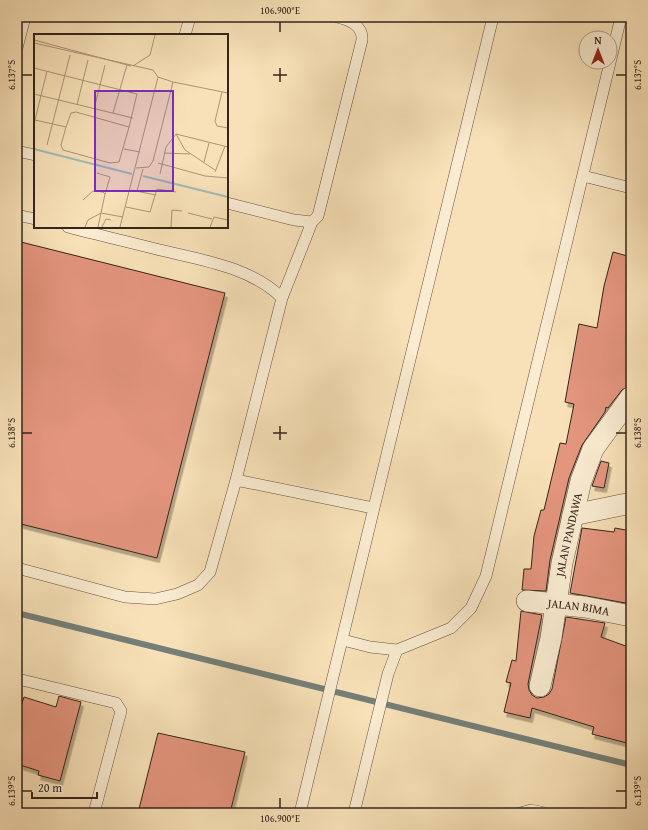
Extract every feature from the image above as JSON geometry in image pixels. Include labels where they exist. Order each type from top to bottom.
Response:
[{"type":"street","name":"JALAN PANDAWA","points":[[540,686],[551,638],[562,562],[588,460],[593,449],[631,396]]},
{"type":"street","points":[[573,514],[631,503]]},
{"type":"street","name":"JALAN BIMA","points":[[527,601],[556,603],[631,616]]},
{"type":"lane","points":[[17,48],[25,17]]},
{"type":"lane","points":[[185,34],[190,17]]},
{"type":"lane","points":[[17,568],[125,596],[155,599],[177,594],[198,585],[210,572],[236,480],[282,298],[312,222],[318,216],[362,40],[362,34],[358,27],[352,22],[337,17]]},
{"type":"lane","points":[[300,813],[493,17]]},
{"type":"lane","points":[[341,644],[397,650],[451,628],[471,608],[486,576],[621,17]]},
{"type":"lane","points":[[17,151],[34,155]]},
{"type":"lane","points":[[583,176],[631,188]]},
{"type":"lane","points":[[228,203],[294,220],[312,222]]},
{"type":"lane","points":[[17,215],[34,219]]},
{"type":"lane","points":[[72,228],[219,264],[275,290],[282,298]]},
{"type":"lane","points":[[236,480],[373,508]]},
{"type":"lane","points":[[354,813],[388,674],[397,650]]},
{"type":"lane","points":[[18,678],[116,702],[119,707],[121,712],[94,813]]},
{"type":"lane","points":[[520,813],[531,810],[545,813]]},
{"type":"building","points":[[17,241],[225,293],[157,558],[17,523]]},
{"type":"building","points":[[613,252],[631,257],[631,385],[622,390],[608,408],[606,407],[605,412],[582,445],[569,478],[550,560],[546,591],[522,590],[524,569],[531,569],[534,536],[541,510],[544,510],[560,443],[566,444],[574,404],[565,402],[579,324],[597,328],[604,286]]},
{"type":"building","points":[[601,461],[609,463],[604,488],[592,486]]},
{"type":"building","points":[[582,528],[614,532],[615,528],[631,531],[631,604],[570,593]]},
{"type":"building","points":[[521,611],[542,615],[528,684],[532,695],[537,698],[544,697],[549,694],[552,689],[566,617],[605,623],[601,637],[631,648],[631,744],[592,734],[594,727],[532,708],[530,718],[504,712],[511,683],[506,682],[512,660],[516,661]]},
{"type":"building","points":[[59,696],[81,702],[60,781],[38,775],[39,771],[17,764],[17,718],[24,697],[56,707]]},
{"type":"building","points":[[158,733],[245,752],[230,813],[138,813]]},
{"type":"waterway","points":[[17,613],[631,765]]}]
